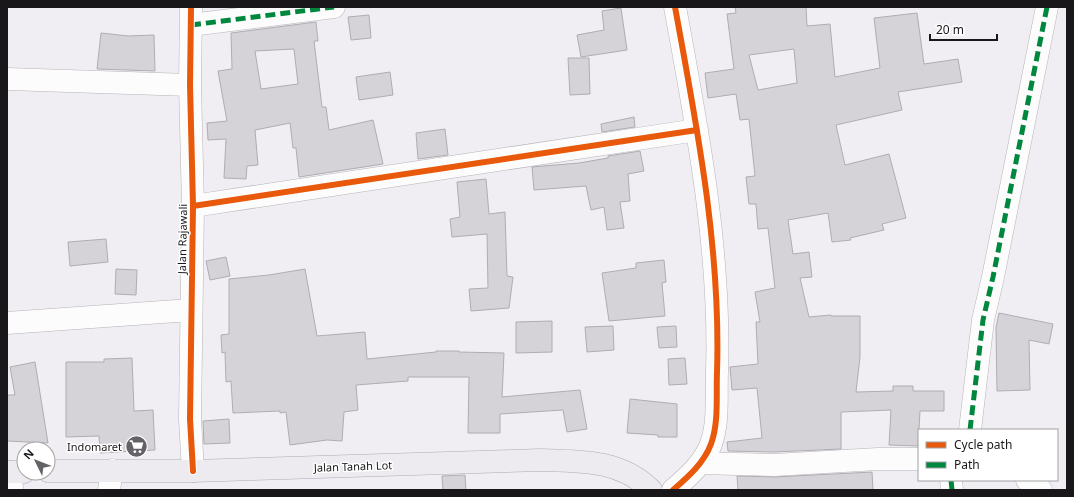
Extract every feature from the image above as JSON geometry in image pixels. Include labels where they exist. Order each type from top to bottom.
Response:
[{"type":"main road","name":"Jalan Tanah Lot","points":[[56,472],[110,480],[193,471],[541,460],[589,461],[602,463],[625,472],[651,490]]},
{"type":"street","points":[[191,16],[334,7]]},
{"type":"street","points":[[673,490],[701,463],[710,445],[715,429],[718,337],[713,245],[698,130],[675,7]]},
{"type":"street","points":[[970,429],[983,320],[1047,7]]},
{"type":"street","name":"Jalan Rajawali","points":[[191,16],[190,85],[192,206],[190,419],[193,471]]},
{"type":"street","points":[[7,79],[190,85]]},
{"type":"street","points":[[192,206],[698,130]]},
{"type":"street","points":[[7,323],[191,310]]},
{"type":"street","points":[[701,463],[774,465],[878,459],[918,459]]},
{"type":"street","points":[[1028,481],[1041,490]]},
{"type":"building","points":[[735,7],[806,7],[807,26],[830,24],[835,77],[880,68],[874,18],[917,13],[924,64],[958,59],[962,82],[898,92],[902,110],[836,125],[845,165],[889,154],[906,218],[882,224],[884,230],[850,238],[851,240],[832,242],[828,213],[788,220],[793,254],[809,252],[812,277],[800,278],[809,317],[831,315],[860,316],[860,357],[856,392],[893,391],[893,386],[913,386],[913,391],[944,391],[944,411],[920,411],[918,446],[889,445],[891,410],[841,412],[841,449],[774,452],[728,451],[727,442],[762,438],[757,388],[732,390],[730,367],[758,364],[756,322],[760,322],[755,292],[775,288],[768,228],[758,229],[756,204],[749,204],[746,177],[755,176],[749,119],[740,120],[736,94],[708,98],[705,73],[734,69],[727,14],[736,13]],"holes":[[[794,49],[797,83],[758,90],[749,55]]]},
{"type":"building","points":[[621,8],[627,50],[581,57],[577,35],[604,30],[602,11]]},
{"type":"building","points":[[369,15],[371,38],[351,40],[348,17]]},
{"type":"building","points":[[316,22],[318,41],[314,41],[322,107],[326,107],[329,130],[373,120],[383,164],[299,177],[296,148],[293,148],[290,123],[255,130],[258,165],[247,166],[246,179],[224,178],[226,139],[208,140],[207,123],[227,121],[218,71],[232,69],[231,33]],"holes":[[[294,49],[298,84],[261,89],[255,51]]]},
{"type":"building","points":[[101,33],[128,36],[154,35],[155,71],[97,69]]},
{"type":"building","points":[[568,58],[589,58],[590,94],[570,95]]},
{"type":"building","points":[[390,72],[393,95],[359,100],[356,77]]},
{"type":"building","points":[[634,117],[635,127],[602,132],[601,124]]},
{"type":"building","points":[[445,129],[448,155],[418,159],[416,133]]},
{"type":"building","points":[[640,151],[644,171],[628,174],[630,201],[620,202],[624,228],[607,230],[604,207],[591,210],[586,186],[534,190],[532,167],[579,163],[608,158],[608,156]]},
{"type":"building","points":[[486,179],[489,214],[505,212],[507,276],[513,277],[509,308],[471,311],[469,289],[488,288],[487,234],[452,237],[450,219],[460,217],[457,182]]},
{"type":"building","points":[[106,239],[108,262],[70,266],[68,242]]},
{"type":"building","points":[[226,257],[230,276],[210,280],[206,261]]},
{"type":"building","points":[[664,260],[666,282],[662,283],[665,316],[609,321],[602,273],[636,268],[636,263]]},
{"type":"building","points":[[116,269],[137,270],[136,295],[115,294]]},
{"type":"building","points":[[305,269],[317,336],[365,332],[367,359],[436,351],[504,353],[502,397],[580,390],[587,429],[567,432],[563,410],[500,414],[500,433],[468,433],[469,377],[408,377],[408,381],[356,385],[358,410],[344,412],[342,441],[327,440],[290,445],[286,412],[233,413],[231,381],[226,382],[225,352],[222,353],[221,335],[229,334],[229,279],[269,275]]},
{"type":"building","points":[[999,313],[1053,324],[1049,344],[1029,340],[1030,390],[997,391],[996,328]]},
{"type":"building","points":[[552,321],[552,352],[516,353],[516,322]]},
{"type":"building","points":[[613,326],[614,350],[587,352],[585,327]]},
{"type":"building","points":[[676,326],[677,347],[659,348],[657,327]]},
{"type":"building","points":[[132,358],[134,411],[153,410],[155,450],[100,453],[99,436],[66,437],[66,362],[104,362],[104,359]]},
{"type":"building","points":[[685,358],[687,384],[669,385],[668,359]]},
{"type":"building","points":[[35,362],[48,441],[7,441],[7,395],[15,395],[10,367]]},
{"type":"building","points":[[630,399],[677,404],[677,437],[658,437],[658,435],[627,433]]},
{"type":"building","points":[[229,419],[230,443],[204,444],[203,421]]},
{"type":"building","points":[[872,472],[873,490],[738,490],[737,476],[775,477]]},
{"type":"building","points":[[465,475],[466,490],[443,490],[442,476]]},
{"type":"marked path","points":[[191,25],[334,7]]},
{"type":"marked path","points":[[970,429],[983,320],[1047,7]]},
{"type":"marked path","points":[[951,481],[952,490]]},
{"type":"cycle path","points":[[191,7],[190,85],[193,206],[190,419],[193,471]]},
{"type":"cycle path","points":[[673,490],[690,475],[708,451],[714,436],[717,409],[717,326],[711,234],[699,143],[675,7]]},
{"type":"cycle path","points":[[193,206],[697,130]]},
{"type":"place","name":"Indomaret","points":[[137,446]]}]
